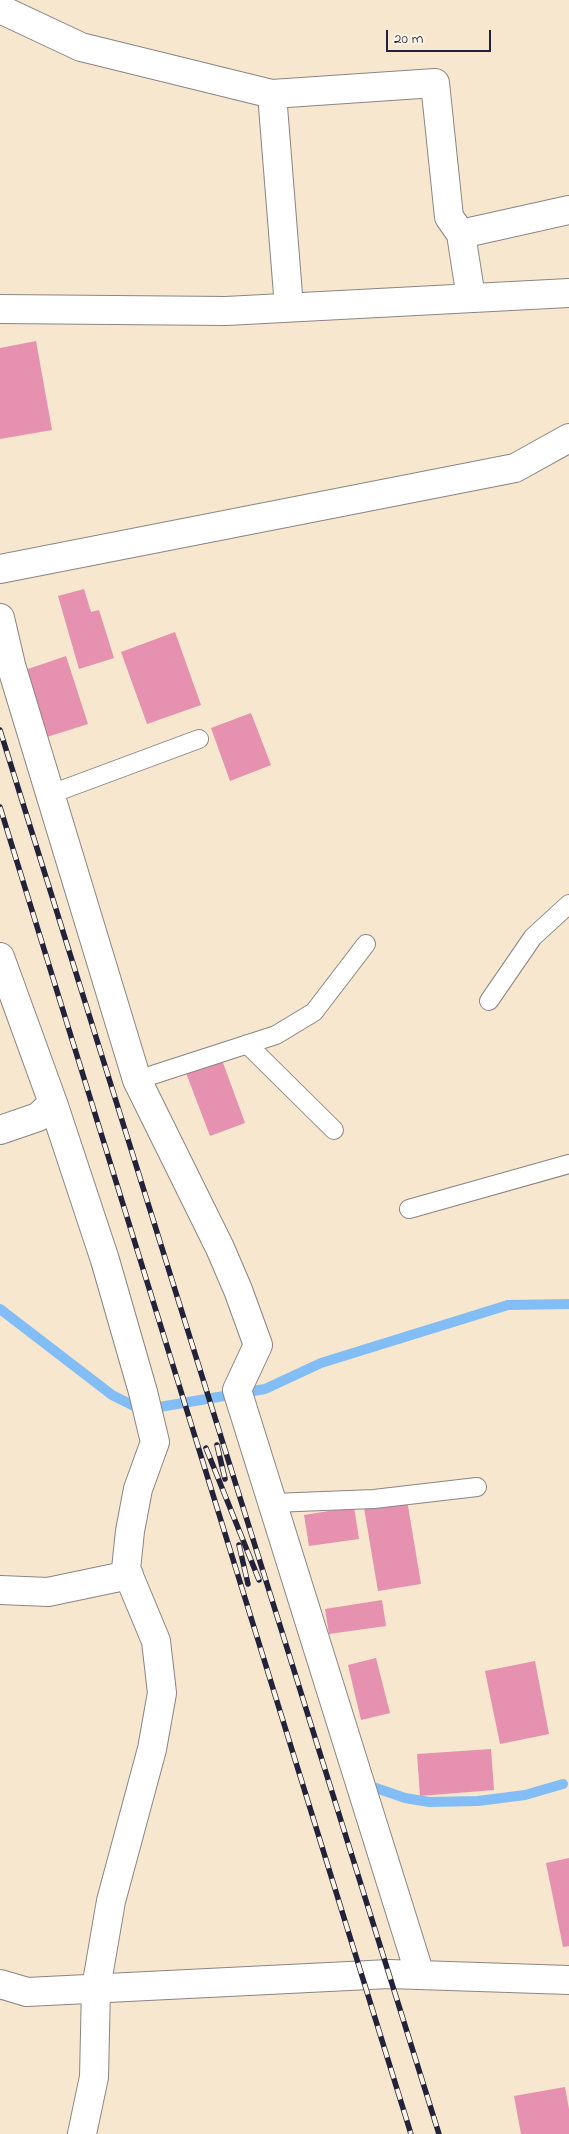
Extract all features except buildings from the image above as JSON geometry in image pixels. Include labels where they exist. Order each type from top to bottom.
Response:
[{"type":"street","points":[[0,9],[81,47],[272,94],[435,83],[450,217],[461,234],[471,298]]},
{"type":"street","points":[[272,94],[289,307]]},
{"type":"street","points":[[461,234],[569,210]]},
{"type":"street","points":[[0,310],[226,311],[569,293]]},
{"type":"street","points":[[0,569],[515,468],[569,438]]},
{"type":"street","points":[[0,618],[11,664],[137,1080],[220,1248],[258,1345],[237,1390],[420,1975]]},
{"type":"street","points":[[0,957],[53,1103],[105,1260],[143,1392],[155,1442],[138,1489],[130,1531],[126,1569],[156,1641],[162,1693],[152,1749],[111,1900],[96,1988],[94,2077],[82,2134]]},
{"type":"street","points":[[0,1130],[38,1117],[53,1103]]},
{"type":"street","points":[[0,1590],[48,1592],[129,1575]]},
{"type":"street","points":[[0,1984],[27,1992],[389,1974],[569,1980]]},
{"type":"lane","points":[[51,794],[199,739]]},
{"type":"lane","points":[[489,1001],[534,937],[569,904]]},
{"type":"lane","points":[[137,1080],[276,1035],[314,1012],[366,944]]},
{"type":"lane","points":[[248,1044],[334,1130]]},
{"type":"lane","points":[[409,1209],[569,1164]]},
{"type":"lane","points":[[272,1503],[374,1499],[477,1487]]},
{"type":"waterway","points":[[0,1309],[112,1395],[142,1410],[265,1389],[321,1363],[508,1305],[569,1304]]},
{"type":"waterway","points":[[376,1788],[405,1798],[429,1802],[478,1801],[525,1795],[563,1784]]},
{"type":"railway","points":[[0,730],[439,2134]]},
{"type":"railway","points":[[0,807],[411,2134]]},
{"type":"railway","points":[[217,1445],[225,1479]]},
{"type":"railway","points":[[206,1448],[259,1580]]},
{"type":"railway","points":[[239,1545],[248,1584]]}]
